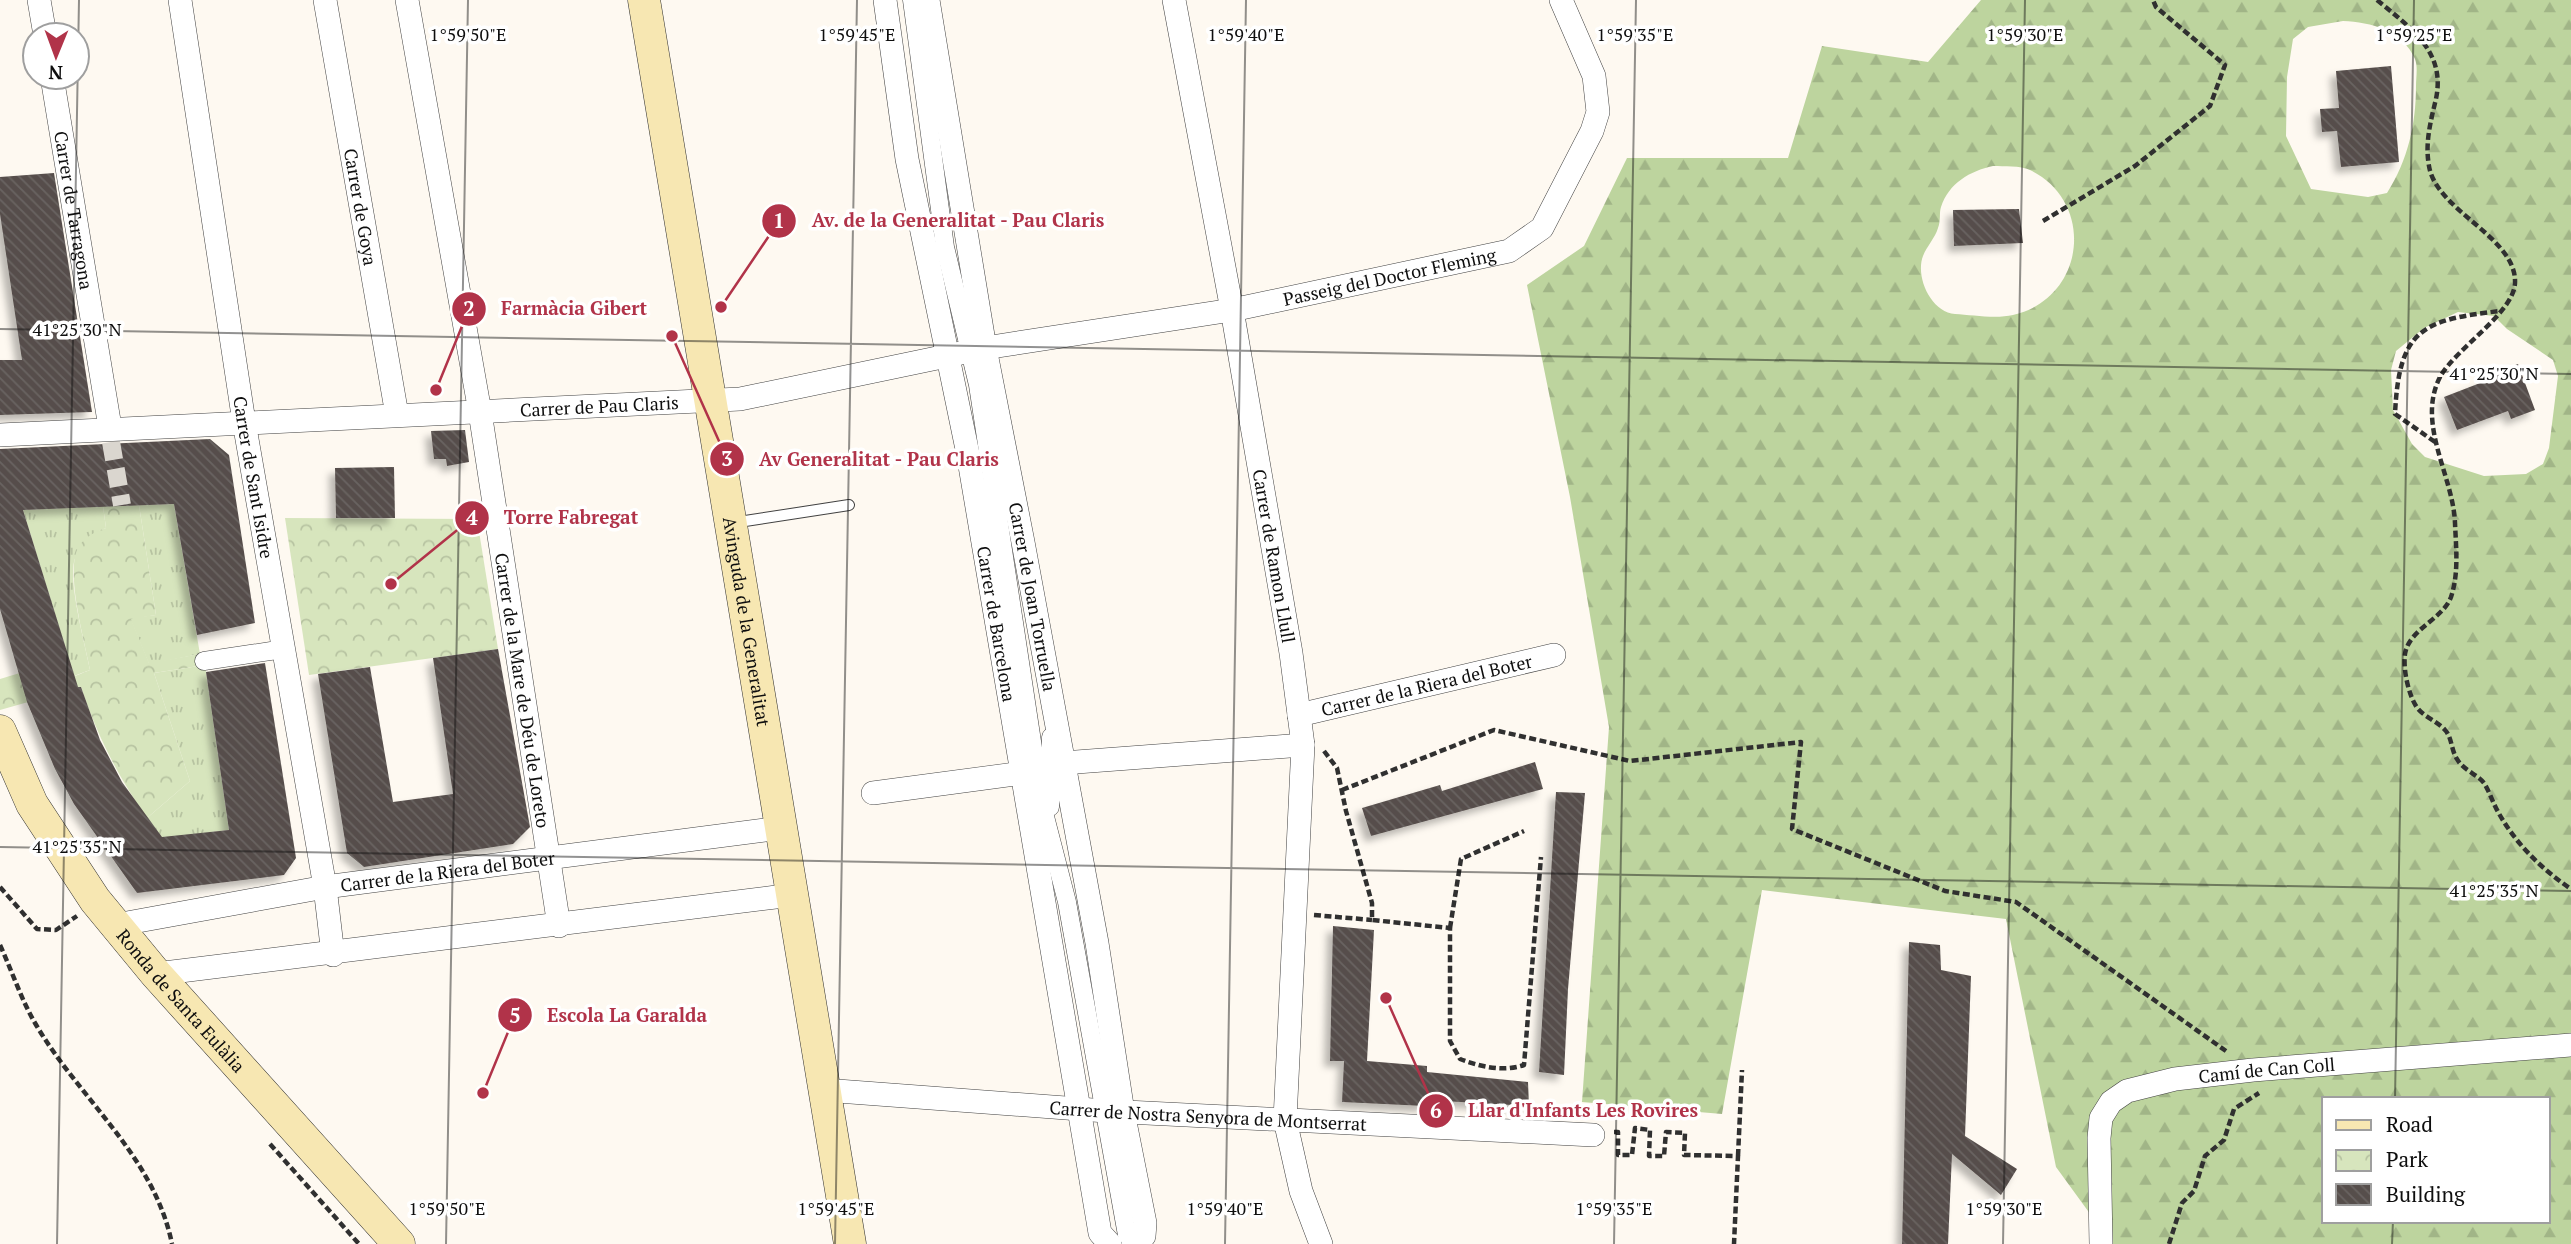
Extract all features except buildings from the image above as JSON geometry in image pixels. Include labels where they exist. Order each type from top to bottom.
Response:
[{"type":"main road","name":"Avinguda de la Generalitat","points":[[644,0],[850,1244]]},
{"type":"main road","name":"Ronda de Santa Eulàlia","points":[[0,731],[46,827],[95,900],[156,974],[399,1244]]},
{"type":"street","points":[[39,0],[43,21]]},
{"type":"street","name":"Carrer de Sant Isidre","points":[[180,0],[244,422],[325,887],[333,955]]},
{"type":"street","name":"Carrer de Goya","points":[[325,0],[397,415]]},
{"type":"street","name":"Carrer de la Mare de Déu de Loreto","points":[[407,0],[480,412],[559,926]]},
{"type":"street","name":"Carrer de Barcelona","points":[[885,0],[907,159],[968,352],[1023,773],[1100,1233],[1123,1241],[1144,1236],[1145,1223],[1114,1111]]},
{"type":"street","points":[[912,0],[935,193],[968,352]]},
{"type":"street","name":"Carrer de Joan Torruella","points":[[928,0],[968,352],[1070,762],[1097,943],[1114,1111]]},
{"type":"street","name":"Carrer de Ramon Llull","points":[[1174,0],[1233,310],[1303,745],[1285,1120]]},
{"type":"street","name":"Passeig del Doctor Fleming","points":[[1233,310],[1509,251],[1542,228],[1592,131],[1598,111],[1594,76],[1561,0]]},
{"type":"street","name":"Carrer de Tarragona","points":[[54,91],[110,435]]},
{"type":"street","name":"Carrer de Pau Claris","points":[[0,435],[110,435],[244,422],[740,399],[968,352],[1233,310]]},
{"type":"street","points":[[1015,549],[1002,573],[1039,789],[1068,902],[1114,1111]]},
{"type":"street","points":[[204,661],[284,649]]},
{"type":"street","name":"Carrer de la Riera del Boter","points":[[1299,715],[1554,655]]},
{"type":"street","points":[[1051,733],[1052,846]]},
{"type":"street","points":[[1070,762],[1303,745]]},
{"type":"street","points":[[873,793],[1023,773]]},
{"type":"street","name":"Carrer de la Riera del Boter","points":[[116,925],[325,887],[780,828]]},
{"type":"street","points":[[156,974],[333,955],[792,895]]},
{"type":"street","name":"Camí de Can Coll","points":[[2101,1244],[2101,1118],[2111,1102],[2127,1091],[2175,1079],[2297,1065],[2571,1045]]},
{"type":"street","name":"Carrer de Nostra Senyora de Montserrat","points":[[824,1090],[1080,1110],[1593,1135]]},
{"type":"street","points":[[1285,1120],[1301,1191],[1321,1244]]},
{"type":"lane","points":[[730,523],[849,505]]},
{"type":"path","points":[[2043,221],[2135,166],[2210,106],[2225,65],[2152,0]]},
{"type":"path","points":[[2377,0],[2428,48],[2437,64],[2439,84],[2427,151],[2437,189],[2501,250],[2513,269],[2514,294],[2480,335],[2460,351],[2440,378],[2432,410],[2436,443],[2452,493],[2457,576],[2451,599],[2409,642],[2405,655],[2408,683],[2417,707],[2446,731],[2457,759],[2483,781],[2514,836],[2544,869],[2571,889]]},
{"type":"path","points":[[2436,443],[2395,414],[2406,353],[2420,332],[2437,321],[2500,311]]},
{"type":"path","points":[[1342,790],[1494,730],[1630,761],[1801,743],[1792,829],[1945,891],[2016,902],[2253,1070]]},
{"type":"path","points":[[1303,745],[1326,752],[1337,768],[1371,902],[1372,920]]},
{"type":"path","points":[[1524,831],[1461,859],[1450,929],[1450,1041],[1460,1059],[1511,1069],[1524,1065],[1541,857]]},
{"type":"path","points":[[0,887],[37,929],[56,930],[75,918]]},
{"type":"path","points":[[1295,914],[1450,929]]},
{"type":"path","points":[[0,945],[35,1024],[144,1170],[166,1213],[172,1244]]},
{"type":"path","points":[[2169,1244],[2182,1203],[2194,1191],[2205,1156],[2224,1140],[2234,1109],[2297,1065]]},
{"type":"path","points":[[1734,1244],[1742,1070]]},
{"type":"path","points":[[1593,1135],[1618,1132],[1618,1155],[1633,1155],[1635,1128],[1650,1130],[1649,1156],[1664,1156],[1666,1132],[1685,1133],[1684,1155],[1738,1156]]},
{"type":"green space","points":[[1981,0],[2571,0],[2571,1244],[2112,1244],[2056,1167],[2006,919],[1762,890],[1722,1114],[1582,1102],[1609,727],[1570,497],[1527,285],[1584,246],[1627,158],[1788,158],[1822,46],[1928,62]],"holes":[[[2343,21],[2375,26],[2394,35],[2410,49],[2417,69],[2416,100],[2405,155],[2387,193],[2368,197],[2311,189],[2286,136],[2287,77],[2293,39],[2308,27]],[[1993,166],[2022,167],[2030,170],[2051,185],[2065,204],[2073,225],[2074,248],[2068,270],[2056,290],[2037,305],[2013,315],[1984,316],[1946,312],[1932,300],[1923,283],[1923,256],[1937,232],[1940,209],[1949,191],[1961,179]],[[2458,312],[2494,316],[2507,329],[2553,360],[2558,376],[2549,448],[2543,464],[2526,474],[2484,476],[2425,457],[2412,444],[2393,410],[2391,370],[2396,351],[2424,328]]]},
{"type":"green space","points":[[174,504],[200,654],[149,664],[130,618],[156,615],[139,505]]},
{"type":"green space","points":[[139,505],[156,615],[131,619],[149,663],[200,654],[205,665],[154,673],[190,781],[147,818],[109,755],[81,687],[0,710],[0,679],[69,658],[75,676],[90,670],[75,588],[75,557],[85,539],[106,528],[103,506]]},
{"type":"green space","points":[[103,506],[106,528],[86,541],[74,562],[76,600],[90,670],[74,676],[23,510]]},
{"type":"green space","points":[[285,518],[477,519],[498,649],[309,675]]},
{"type":"green space","points":[[205,665],[229,830],[162,838],[147,818],[190,781],[154,673]]},
{"type":"tunnel","points":[[111,442],[122,505]]},
{"type":"place","name":"Av. de la Generalitat - Pau Claris","points":[[721,307]]},
{"type":"place","name":"Av Generalitat - Pau Claris","points":[[672,336]]},
{"type":"place","name":"Farmàcia Gibert","points":[[436,390]]},
{"type":"place","name":"Torre Fabregat","points":[[391,584]]},
{"type":"place","name":"Llar d'Infants Les Rovires","points":[[1386,998]]},
{"type":"place","name":"Escola La Garalda","points":[[483,1093]]}]
